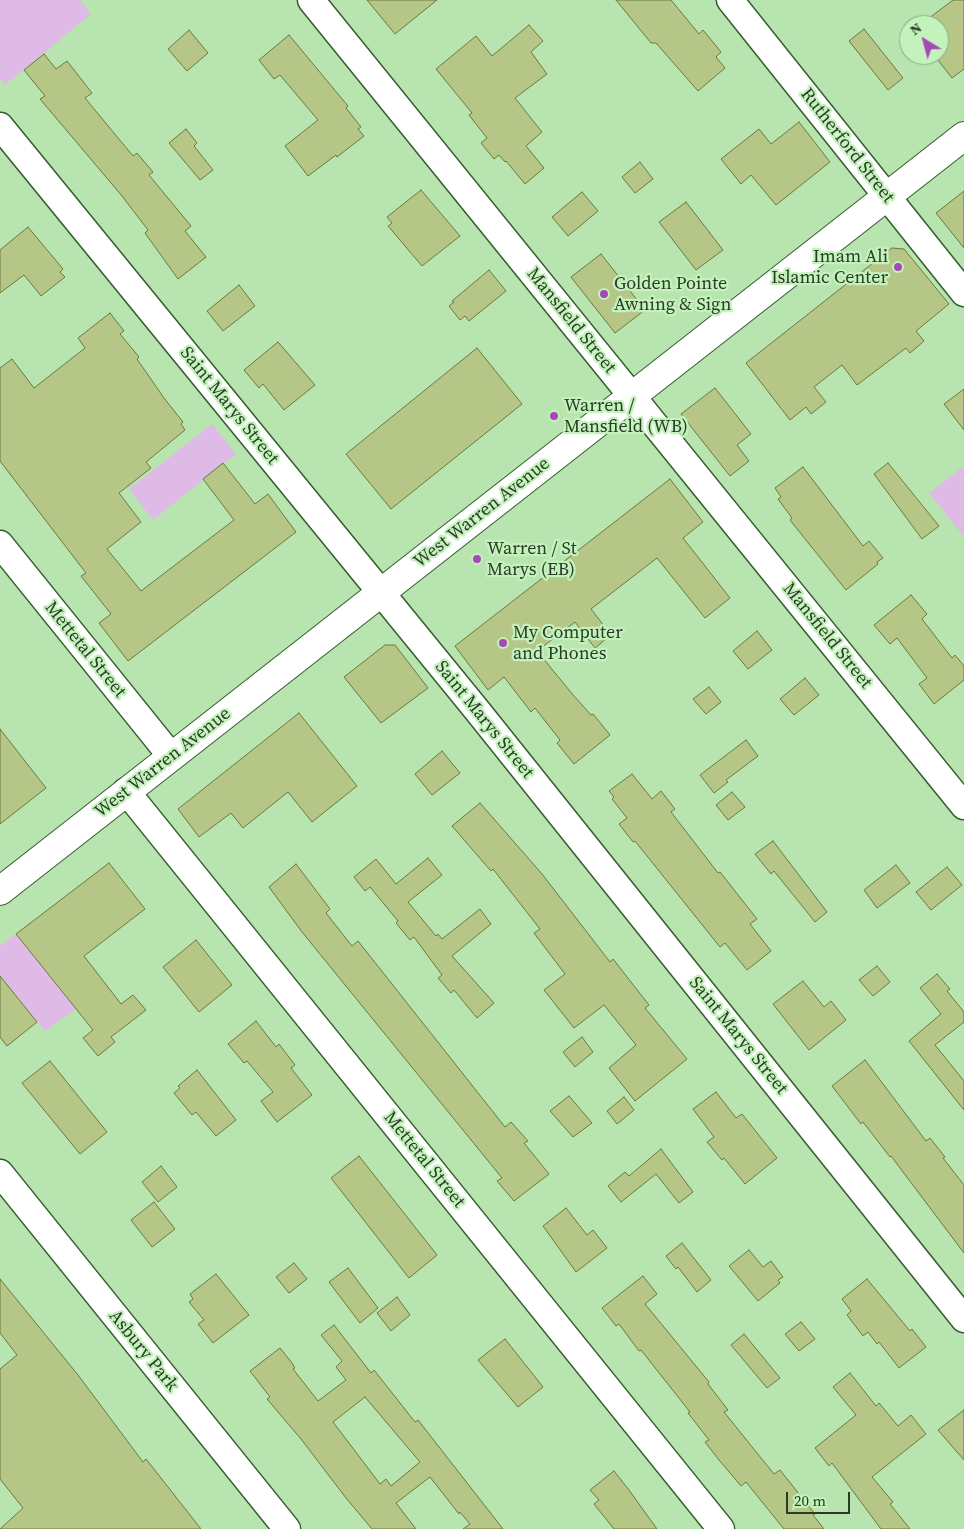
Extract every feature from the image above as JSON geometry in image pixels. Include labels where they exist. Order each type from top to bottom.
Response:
[{"type":"main road","name":"West Warren Avenue","points":[[0,891],[964,136]]},
{"type":"street","name":"Mansfield Street","points":[[311,0],[964,806]]},
{"type":"street","name":"Rutherford Street","points":[[730,0],[964,293]]},
{"type":"street","name":"Saint Marys Street","points":[[0,126],[381,592],[964,1319]]},
{"type":"street","name":"Mettetal Street","points":[[0,544],[171,756]]},
{"type":"street","name":"Mettetal Street","points":[[126,791],[721,1529]]},
{"type":"street","name":"Asbury Park","points":[[0,1173],[287,1529]]},
{"type":"shaded area","points":[[0,0],[80,0],[91,14],[5,85],[0,79]]},
{"type":"shaded area","points":[[212,424],[236,454],[153,520],[129,489]]},
{"type":"shaded area","points":[[964,466],[964,537],[929,493]]},
{"type":"shaded area","points":[[16,934],[76,1009],[45,1031],[0,976],[0,946]]},
{"type":"building","points":[[367,0],[437,0],[395,34]]},
{"type":"building","points":[[616,0],[671,0],[699,34],[703,30],[721,52],[716,57],[725,68],[698,91],[656,43],[651,43]]},
{"type":"building","points":[[953,0],[964,0],[964,69],[952,78],[942,65],[949,65],[949,15],[933,15]]},
{"type":"building","points":[[529,25],[543,41],[531,52],[547,74],[515,98],[542,132],[526,146],[544,168],[525,184],[506,161],[499,155],[494,159],[481,143],[487,138],[469,115],[472,113],[436,69],[476,36],[492,56]]},
{"type":"building","points":[[864,29],[903,78],[888,90],[849,41]]},
{"type":"building","points":[[189,30],[208,53],[187,71],[168,49]]},
{"type":"building","points":[[289,35],[348,106],[346,108],[361,127],[358,129],[364,136],[308,176],[285,146],[318,120],[280,75],[274,79],[259,60]]},
{"type":"building","points":[[44,54],[56,69],[67,61],[92,93],[85,98],[133,156],[137,153],[153,172],[149,175],[191,226],[185,231],[206,257],[178,279],[145,233],[148,230],[122,196],[40,99],[45,96],[24,70]]},
{"type":"building","points":[[799,122],[830,162],[776,205],[751,175],[741,184],[721,159],[759,129],[771,144]]},
{"type":"building","points":[[186,129],[197,143],[194,146],[213,170],[200,180],[169,143]]},
{"type":"building","points":[[640,162],[653,179],[635,193],[622,177]]},
{"type":"building","points":[[421,190],[460,236],[422,266],[388,226],[392,223],[387,217]]},
{"type":"building","points":[[964,191],[964,248],[936,213]]},
{"type":"building","points":[[582,192],[598,211],[568,236],[552,217]]},
{"type":"building","points":[[686,202],[723,250],[696,270],[659,222]]},
{"type":"building","points":[[28,227],[63,269],[60,272],[65,277],[41,296],[24,275],[0,293],[0,250]]},
{"type":"building","points":[[892,248],[904,249],[949,304],[916,331],[924,341],[910,353],[906,348],[857,385],[842,365],[814,387],[826,402],[811,414],[806,407],[790,420],[746,363]]},
{"type":"building","points":[[601,254],[645,310],[615,333],[571,277]]},
{"type":"building","points":[[489,270],[506,291],[469,321],[465,316],[460,320],[449,306],[454,302],[452,301]]},
{"type":"building","points":[[239,285],[255,306],[223,331],[207,311]]},
{"type":"building","points":[[110,313],[124,331],[120,334],[139,357],[137,359],[183,422],[181,424],[185,430],[146,462],[151,468],[119,493],[141,522],[107,549],[141,591],[234,520],[203,479],[223,463],[255,504],[268,494],[296,532],[128,661],[99,623],[111,614],[81,576],[86,573],[0,461],[0,368],[12,359],[34,388],[85,348],[78,338]]},
{"type":"building","points":[[278,342],[315,385],[284,410],[263,384],[259,388],[244,370]]},
{"type":"building","points":[[477,348],[522,404],[391,509],[346,454]]},
{"type":"building","points":[[715,388],[751,434],[737,445],[749,461],[730,476],[681,414]]},
{"type":"building","points":[[964,389],[964,430],[944,404]]},
{"type":"building","points":[[888,463],[939,526],[922,539],[874,474]]},
{"type":"building","points":[[803,467],[863,546],[869,541],[883,558],[846,590],[790,520],[792,518],[778,499],[781,497],[775,488]]},
{"type":"building","points":[[670,479],[703,522],[683,538],[730,598],[705,618],[657,558],[591,609],[611,635],[595,648],[575,622],[537,651],[574,696],[591,715],[593,714],[610,735],[574,764],[557,743],[560,740],[535,708],[531,712],[504,677],[488,690],[455,646]]},
{"type":"building","points":[[911,595],[927,614],[922,619],[952,658],[955,655],[964,666],[964,680],[934,704],[919,684],[927,678],[897,638],[890,644],[874,625]]},
{"type":"building","points":[[757,631],[772,650],[748,669],[733,651]]},
{"type":"building","points":[[385,645],[395,645],[428,688],[381,723],[344,677]]},
{"type":"building","points":[[805,678],[819,695],[794,715],[780,699]]},
{"type":"building","points":[[709,687],[721,702],[706,714],[693,699]]},
{"type":"building","points":[[299,713],[357,786],[312,822],[288,792],[243,828],[231,813],[199,837],[178,809]]},
{"type":"building","points":[[0,729],[46,788],[0,824]]},
{"type":"building","points":[[746,740],[758,756],[726,780],[728,782],[714,793],[700,775]]},
{"type":"building","points":[[442,751],[460,773],[432,795],[415,774]]},
{"type":"building","points":[[632,774],[652,799],[661,791],[675,809],[671,812],[718,873],[720,872],[757,919],[750,924],[771,951],[747,970],[725,943],[720,947],[635,841],[633,842],[619,824],[627,818],[612,799],[614,797],[609,791]]},
{"type":"building","points":[[732,792],[745,807],[728,820],[716,805]]},
{"type":"building","points":[[480,803],[542,874],[610,962],[613,959],[649,1005],[645,1008],[687,1059],[635,1101],[609,1068],[636,1045],[604,1005],[574,1028],[544,990],[565,974],[534,933],[540,929],[493,869],[491,871],[452,826]]},
{"type":"building","points":[[773,841],[827,912],[815,922],[774,871],[771,874],[755,854]]},
{"type":"building","points":[[428,858],[442,875],[408,902],[436,936],[438,934],[442,939],[480,909],[491,924],[452,956],[494,1003],[477,1018],[454,990],[451,993],[438,978],[442,975],[414,937],[410,940],[396,923],[398,921],[370,887],[365,891],[354,877],[376,859],[396,884]]},
{"type":"building","points":[[109,863],[145,909],[84,956],[121,1004],[133,995],[146,1010],[111,1037],[115,1042],[98,1056],[83,1038],[93,1030],[16,934]]},
{"type":"building","points":[[296,864],[330,909],[326,913],[352,946],[358,941],[505,1127],[511,1122],[528,1141],[524,1143],[549,1174],[514,1201],[497,1181],[502,1178],[302,932],[269,887]]},
{"type":"building","points":[[896,865],[910,883],[877,908],[864,890]]},
{"type":"building","points":[[947,867],[962,885],[931,910],[916,892]]},
{"type":"building","points":[[196,940],[232,985],[199,1012],[163,967]]},
{"type":"building","points":[[877,966],[890,982],[873,996],[859,980]]},
{"type":"building","points":[[937,974],[950,989],[947,991],[964,1012],[964,1022],[935,1045],[964,1081],[964,1110],[909,1041],[941,1014],[920,988]]},
{"type":"building","points":[[0,976],[37,1022],[7,1046],[0,1037]]},
{"type":"building","points":[[803,981],[824,1007],[831,1001],[846,1020],[809,1050],[773,1004]]},
{"type":"building","points":[[256,1021],[276,1047],[279,1044],[295,1065],[291,1068],[312,1095],[277,1122],[261,1101],[273,1092],[247,1061],[244,1063],[228,1044]]},
{"type":"building","points":[[582,1037],[593,1052],[575,1067],[563,1052]]},
{"type":"building","points":[[865,1060],[926,1141],[930,1138],[964,1185],[964,1253],[891,1156],[863,1122],[861,1124],[832,1086]]},
{"type":"building","points":[[50,1061],[107,1132],[80,1154],[22,1083]]},
{"type":"building","points":[[197,1070],[236,1120],[216,1136],[196,1112],[192,1115],[174,1093],[180,1088],[178,1086]]},
{"type":"building","points":[[716,1092],[736,1118],[742,1114],[777,1158],[745,1184],[724,1158],[722,1160],[707,1142],[714,1137],[693,1109]]},
{"type":"building","points":[[569,1096],[592,1123],[573,1137],[550,1111]]},
{"type":"building","points":[[624,1097],[634,1110],[617,1124],[607,1111]]},
{"type":"building","points":[[661,1149],[693,1192],[679,1203],[656,1174],[621,1202],[608,1186],[625,1172],[629,1176]]},
{"type":"building","points":[[359,1156],[437,1255],[409,1278],[331,1178]]},
{"type":"building","points":[[161,1166],[177,1187],[158,1202],[142,1182]]},
{"type":"building","points":[[154,1202],[175,1229],[152,1247],[131,1220]]},
{"type":"building","points":[[566,1208],[587,1235],[593,1230],[607,1248],[576,1272],[543,1226]]},
{"type":"building","points":[[682,1243],[711,1280],[697,1292],[678,1267],[676,1269],[666,1256]]},
{"type":"building","points":[[749,1250],[763,1267],[771,1261],[783,1277],[778,1280],[780,1283],[758,1301],[729,1266]]},
{"type":"building","points":[[294,1263],[307,1279],[289,1293],[276,1277]]},
{"type":"building","points":[[348,1268],[378,1308],[360,1323],[329,1282]]},
{"type":"building","points":[[216,1274],[249,1315],[213,1343],[198,1324],[204,1320],[189,1302],[193,1299],[190,1294]]},
{"type":"building","points":[[643,1276],[657,1294],[645,1304],[709,1382],[708,1384],[728,1410],[724,1412],[774,1474],[780,1470],[815,1514],[813,1515],[824,1529],[784,1529],[746,1482],[741,1486],[719,1460],[705,1442],[709,1440],[688,1413],[690,1412],[619,1324],[616,1326],[602,1308]]},
{"type":"building","points":[[0,1279],[78,1375],[143,1462],[146,1459],[201,1529],[0,1529],[23,1508],[0,1479],[0,1369],[17,1355],[0,1333]]},
{"type":"building","points":[[867,1279],[910,1331],[912,1329],[926,1347],[899,1368],[879,1342],[877,1344],[868,1332],[863,1336],[847,1315],[851,1311],[842,1299]]},
{"type":"building","points":[[397,1297],[410,1315],[391,1331],[377,1313]]},
{"type":"building","points":[[801,1322],[815,1339],[799,1351],[785,1334]]},
{"type":"building","points":[[334,1325],[371,1373],[374,1370],[415,1422],[418,1420],[503,1529],[463,1529],[470,1524],[460,1512],[459,1514],[430,1477],[396,1503],[416,1529],[372,1529],[267,1399],[270,1397],[250,1371],[280,1348],[292,1363],[295,1368],[293,1369],[318,1401],[346,1380],[336,1367],[342,1361],[321,1335]],"holes":[[[365,1397],[420,1462],[391,1486],[386,1479],[380,1484],[333,1422]]]},
{"type":"building","points":[[744,1334],[780,1378],[767,1388],[731,1345]]},
{"type":"building","points":[[505,1339],[543,1387],[518,1407],[478,1360]]},
{"type":"building","points":[[850,1373],[876,1406],[879,1403],[898,1426],[911,1415],[926,1434],[872,1477],[893,1502],[890,1504],[910,1529],[881,1529],[832,1463],[829,1466],[815,1448],[856,1415],[833,1387]]},
{"type":"building","points":[[964,1410],[964,1460],[938,1430]]},
{"type":"building","points":[[614,1471],[657,1529],[614,1529],[594,1504],[599,1500],[590,1490]]},
{"type":"place","name":"Imam Ali Islamic Center","points":[[898,267]]},
{"type":"place","name":"Golden Pointe Awning & Sign","points":[[604,294]]},
{"type":"place","name":"Warren / Mansfield (WB)","points":[[554,416]]},
{"type":"place","name":"Warren / St Marys (EB)","points":[[477,559]]},
{"type":"place","name":"My Computer and Phones","points":[[503,643]]}]
